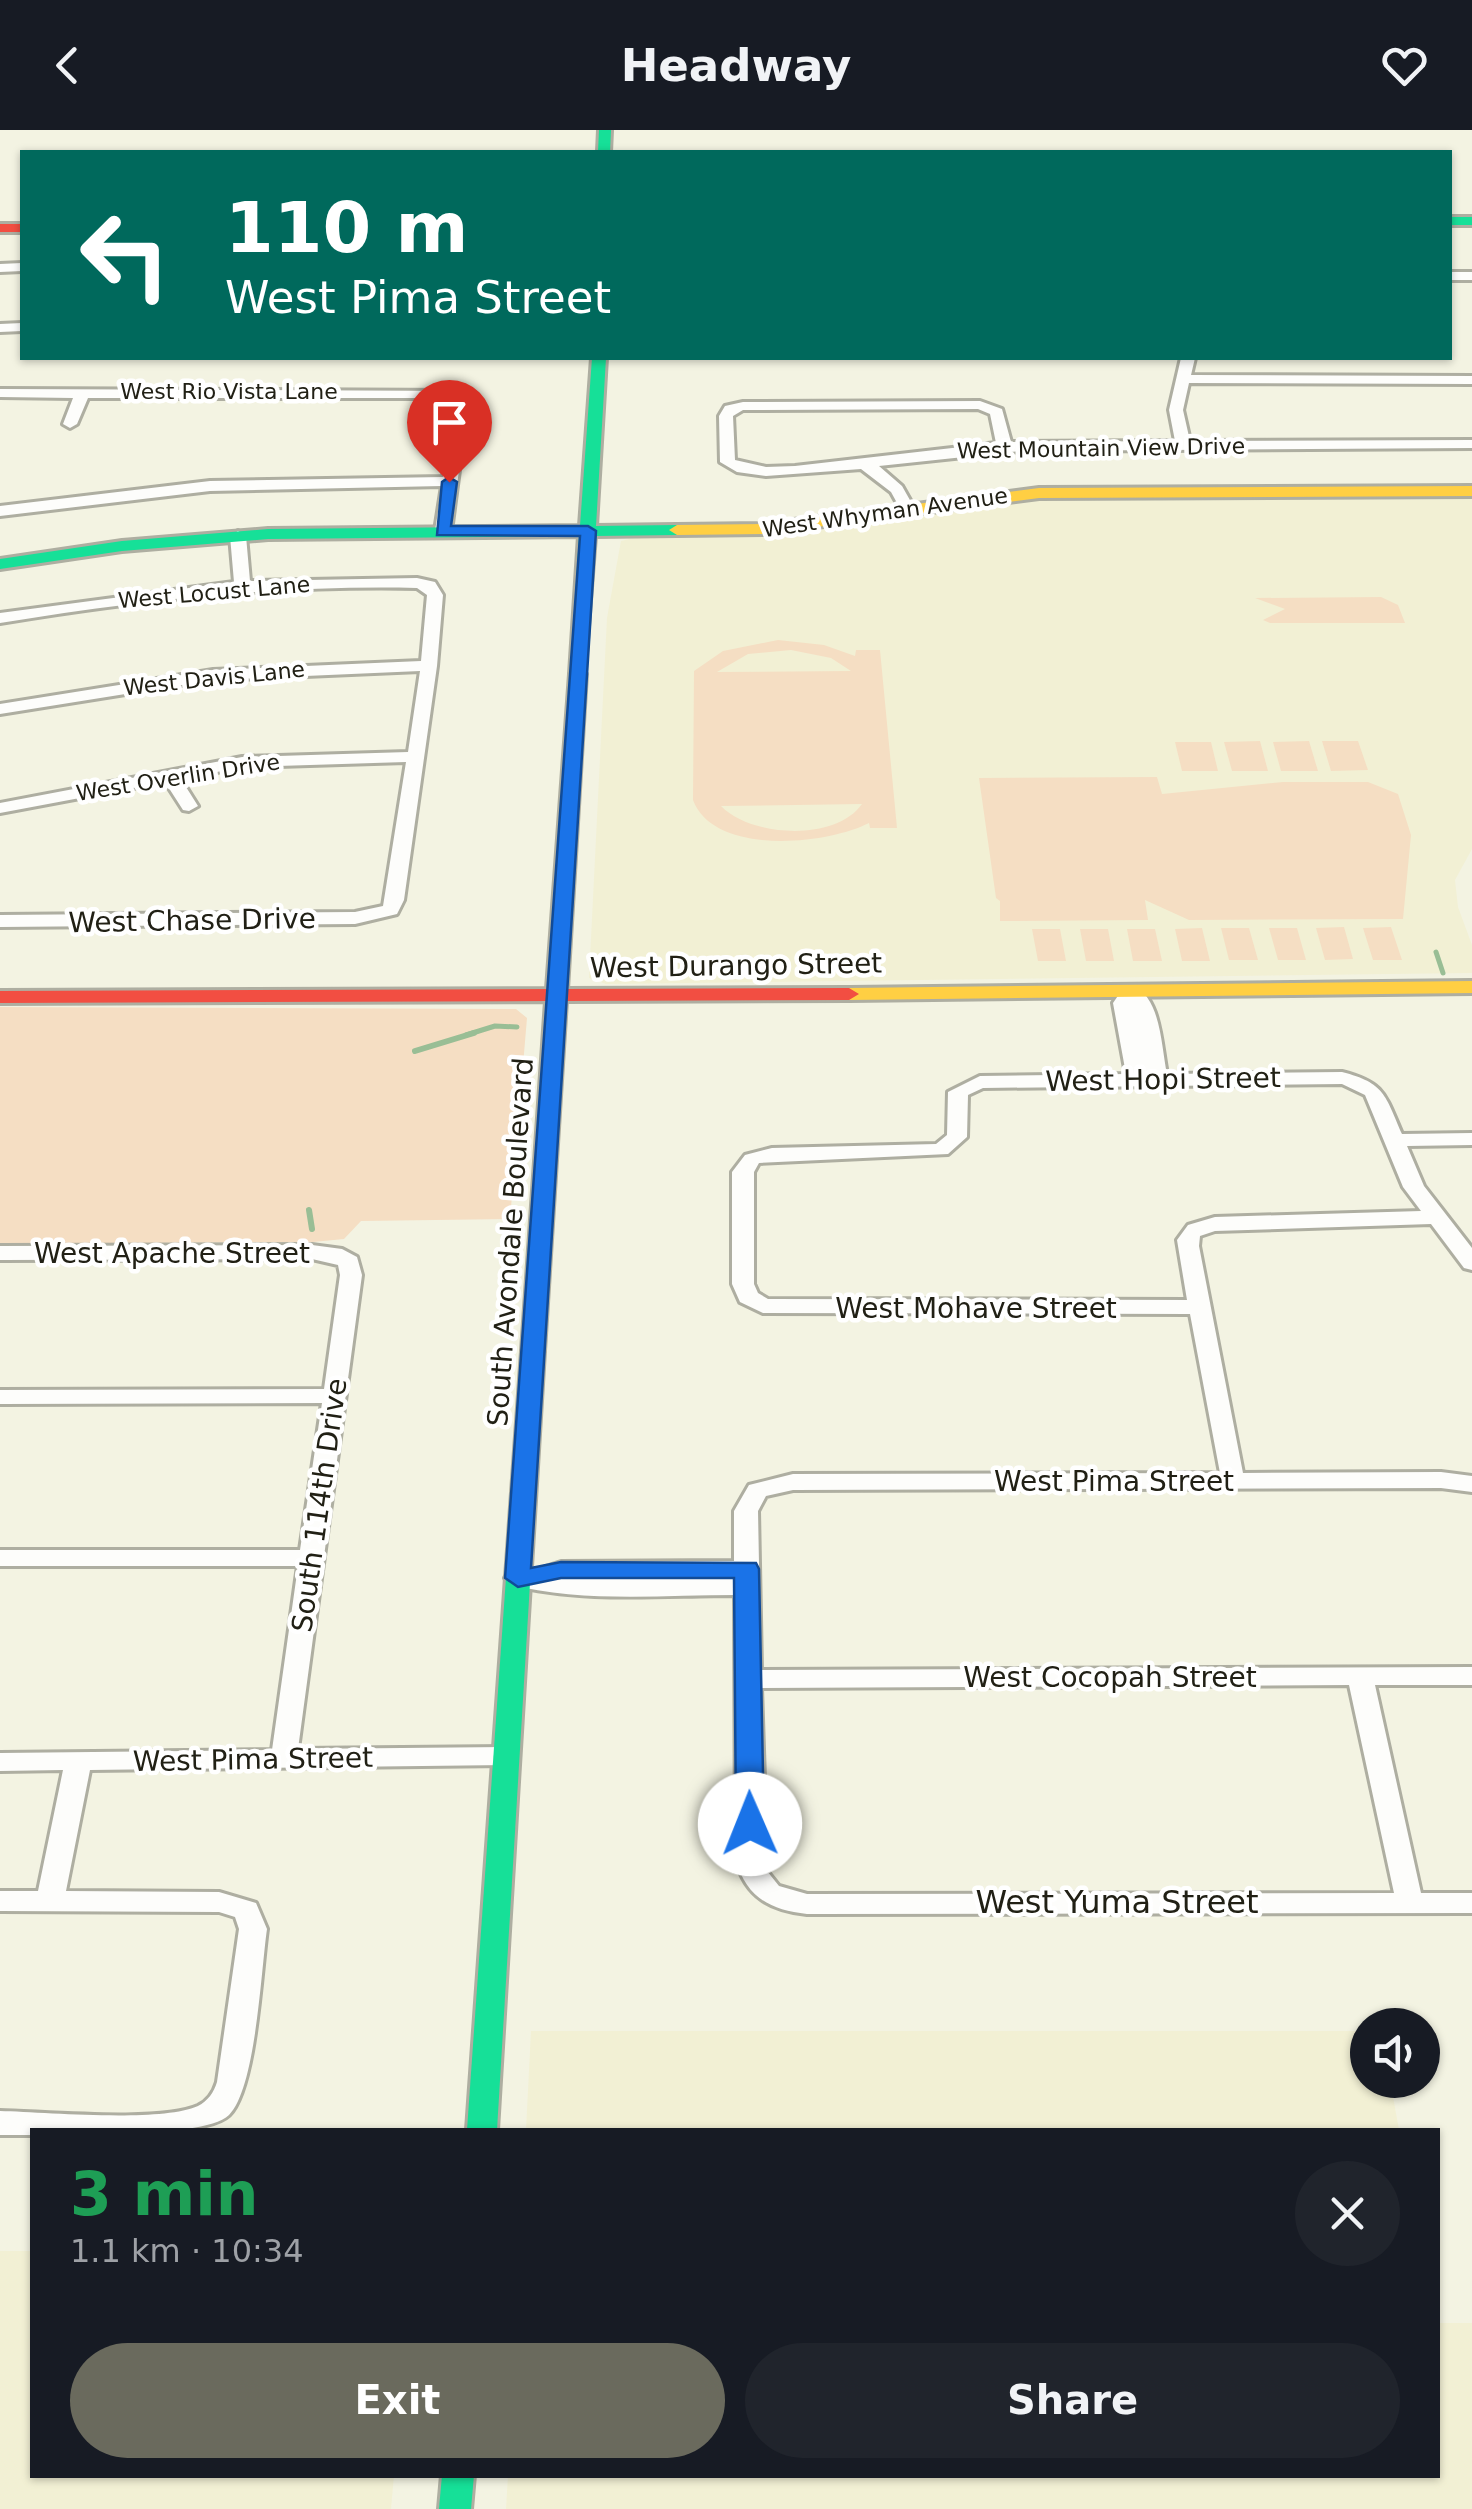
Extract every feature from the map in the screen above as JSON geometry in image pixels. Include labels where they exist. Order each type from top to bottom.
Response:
[{"type":"main road","name":"South Avondale Boulevard","points":[[482,2128],[599,360]]},
{"type":"main road","name":"West Whyman Avenue","points":[[0,564],[109,548],[238,536],[763,530],[1039,493],[1472,491]]},
{"type":"main road","name":"West Durango Street","points":[[0,996],[557,996],[1472,987]]},
{"type":"main road","points":[[456,2509],[458,2478]]},
{"type":"street","points":[[1183,445],[1176,417],[1188,360]]},
{"type":"street","points":[[1183,378],[1472,380]]},
{"type":"street","points":[[276,408],[280,391]]},
{"type":"street","name":"West Rio Vista Lane","points":[[0,392],[457,394],[461,402],[449,482]]},
{"type":"street","points":[[70,424],[83,392]]},
{"type":"street","name":"West Mountain View Drive","points":[[1004,447],[998,415],[992,408],[730,409],[726,416],[727,459],[732,467],[810,470],[1004,447],[1472,444]]},
{"type":"street","points":[[863,464],[864,472],[891,500],[907,509]]},
{"type":"street","points":[[0,511],[210,486],[449,482],[443,531]]},
{"type":"street","points":[[238,536],[242,588]]},
{"type":"street","name":"West Locust Lane","points":[[0,618],[125,599],[242,588],[358,583],[430,585],[435,595],[430,666]]},
{"type":"street","points":[[417,757],[430,666]]},
{"type":"street","name":"West Davis Lane","points":[[0,708],[213,675],[430,666]]},
{"type":"street","name":"West Overlin Drive","points":[[0,808],[279,758],[417,757]]},
{"type":"street","name":"West Chase Drive","points":[[0,921],[354,918],[383,914],[396,900],[417,757]]},
{"type":"street","points":[[170,775],[189,806]]},
{"type":"street","points":[[1130,990],[1122,1002],[1148,1079]]},
{"type":"street","name":"West Hopi Street","points":[[754,1302],[743,1284],[742,1178],[752,1159],[784,1153],[922,1153],[949,1147],[957,1137],[954,1102],[963,1087],[989,1081],[1333,1077],[1362,1083],[1377,1097],[1392,1140]]},
{"type":"street","points":[[1472,1139],[1392,1140],[1434,1216],[1472,1263]]},
{"type":"street","points":[[1233,1480],[1188,1240],[1195,1229],[1226,1223],[1370,1222],[1434,1216]]},
{"type":"street","name":"West Apache Street","points":[[0,1253],[312,1252],[343,1257]]},
{"type":"street","name":"South 114th Drive","points":[[284,1756],[351,1275],[349,1262],[343,1257]]},
{"type":"street","name":"West Mohave Street","points":[[754,1302],[786,1309],[1200,1307]]},
{"type":"street","points":[[0,1397],[334,1396]]},
{"type":"street","name":"West Pima Street","points":[[747,1578],[746,1512],[756,1490],[793,1482],[1441,1480],[1472,1484]]},
{"type":"street","points":[[0,1558],[312,1558]]},
{"type":"street","points":[[518,1578],[569,1586],[747,1578],[748,1679]]},
{"type":"street","points":[[1360,1676],[1410,1901]]},
{"type":"street","name":"West Cocopah Street","points":[[748,1679],[1472,1676]]},
{"type":"street","name":"West Yuma Street","points":[[748,1679],[750,1860],[756,1881],[764,1892],[777,1899],[807,1904],[1472,1904]]},
{"type":"street","name":"West Pima Street","points":[[0,1762],[506,1756]]},
{"type":"street","points":[[50,1901],[78,1762]]},
{"type":"street","points":[[0,1901],[206,1901],[246,1910],[252,1939],[232,2082],[221,2104],[210,2113],[168,2123],[0,2123]]},
{"type":"shaded area","points":[[1472,498],[1472,849],[1455,880],[1458,907],[1472,945],[1472,973],[606,984],[589,978],[607,618],[621,541],[637,537],[796,533],[1027,500]]},
{"type":"shaded area","points":[[1381,597],[1398,605],[1405,623],[1270,623],[1263,620],[1285,609],[1255,598]]},
{"type":"shaded area","points":[[778,640],[824,645],[855,656],[856,650],[880,650],[897,828],[870,828],[869,823],[826,837],[773,841],[723,830],[705,818],[693,800],[694,671],[723,651]],"holes":[[[791,650],[831,658],[851,671],[717,672],[748,654]],[[862,804],[833,825],[793,831],[752,824],[721,806]]]},
{"type":"shaded area","points":[[1260,741],[1268,771],[1232,771],[1224,742]]},
{"type":"shaded area","points":[[1309,741],[1318,771],[1281,771],[1273,742]]},
{"type":"shaded area","points":[[1322,741],[1358,741],[1368,770],[1331,771]]},
{"type":"shaded area","points":[[1175,742],[1211,742],[1218,771],[1182,771]]},
{"type":"shaded area","points":[[1157,777],[1162,794],[1283,782],[1368,782],[1398,794],[1411,835],[1403,919],[1189,920],[1145,900],[1148,920],[1000,921],[979,778]]},
{"type":"shaded area","points":[[1344,927],[1353,959],[1325,960],[1316,928]]},
{"type":"shaded area","points":[[1391,927],[1402,960],[1373,960],[1363,928]]},
{"type":"shaded area","points":[[1202,928],[1210,961],[1182,961],[1175,929]]},
{"type":"shaded area","points":[[1221,928],[1249,928],[1258,960],[1229,960]]},
{"type":"shaded area","points":[[1269,928],[1297,928],[1306,960],[1278,960]]},
{"type":"shaded area","points":[[1032,929],[1060,929],[1066,961],[1038,961]]},
{"type":"shaded area","points":[[1080,929],[1108,929],[1114,961],[1086,961]]},
{"type":"shaded area","points":[[1127,929],[1155,929],[1162,961],[1133,961]]},
{"type":"shaded area","points":[[0,1007],[516,1009],[527,1018],[510,1219],[361,1221],[344,1239],[313,1242],[0,1244]]},
{"type":"shaded area","points":[[531,2031],[1350,2031],[1350,2098],[1393,2098],[1399,2128],[526,2128]]},
{"type":"shaded area","points":[[0,2251],[30,2251],[30,2478],[394,2478],[391,2509],[0,2509]]},
{"type":"shaded area","points":[[1440,2323],[1472,2323],[1472,2509],[506,2509],[508,2478],[1440,2478]]},
{"type":"waterway","points":[[1436,952],[1443,973]]},
{"type":"waterway","points":[[466,1035],[495,1026],[517,1027]]},
{"type":"waterway","points":[[415,1051],[474,1033]]},
{"type":"waterway","points":[[309,1210],[312,1229]]},
{"type":"traffic: fast","points":[[604,150],[605,130]]},
{"type":"traffic: fast","points":[[1452,221],[1472,221]]},
{"type":"traffic: fast","points":[[578,674],[599,360]]},
{"type":"traffic: fast","points":[[0,564],[122,546],[268,534],[677,530]]},
{"type":"traffic: fast","points":[[482,2128],[533,1351]]},
{"type":"traffic: fast","points":[[455,2509],[458,2478]]},
{"type":"traffic: slow","points":[[677,530],[763,529],[1039,493],[1472,491]]},
{"type":"traffic: slow","points":[[849,994],[1472,987]]},
{"type":"traffic: jam","points":[[0,228],[20,228]]},
{"type":"traffic: jam","points":[[533,1351],[578,674]]},
{"type":"traffic: jam","points":[[0,997],[849,994]]},
{"type":"route","points":[[449,482],[443,531],[588,531],[518,1578],[561,1570],[747,1569],[750,1824]]}]
